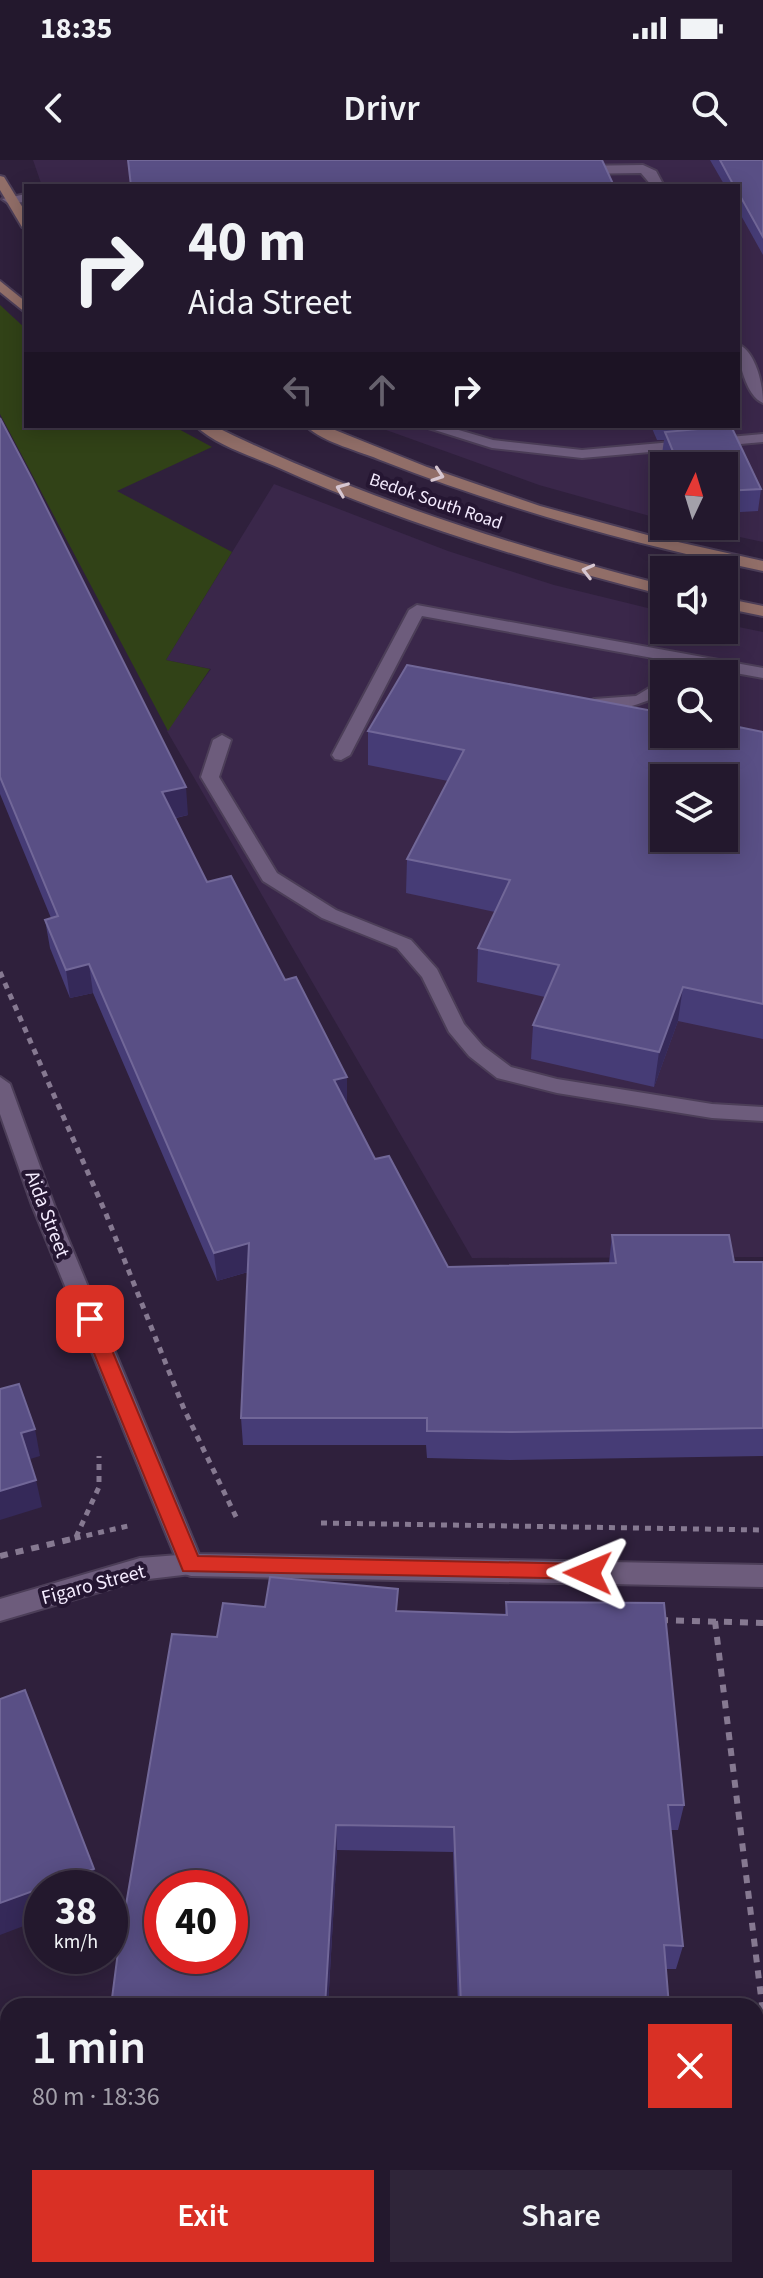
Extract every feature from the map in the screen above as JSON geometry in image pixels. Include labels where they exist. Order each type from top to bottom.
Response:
[{"type":"main road","points":[[0,180],[8,199],[24,221]]},
{"type":"main road","points":[[0,285],[24,307]]},
{"type":"main road","name":"Bedok South Road","points":[[207,428],[269,459],[372,501],[574,567],[650,586]]},
{"type":"main road","name":"Bedok South Road","points":[[318,428],[514,501],[628,534],[763,566]]},
{"type":"main road","points":[[738,606],[763,611]]},
{"type":"street","points":[[555,171],[630,167],[652,174],[657,184]]},
{"type":"street","points":[[8,199],[24,198]]},
{"type":"street","points":[[740,352],[763,399]]},
{"type":"street","points":[[436,428],[492,444],[582,454],[763,438]]},
{"type":"street","points":[[341,755],[396,666],[417,610],[690,660]]},
{"type":"street","points":[[738,669],[763,673]]},
{"type":"street","points":[[574,700],[623,705],[640,701],[650,694]]},
{"type":"street","points":[[222,740],[210,777],[270,877],[329,914],[404,944],[430,974],[456,1027],[476,1051],[504,1073],[557,1086],[696,1109],[763,1114]]},
{"type":"street","name":"Aida Street","points":[[0,1084],[43,1205],[191,1565]]},
{"type":"street","name":"Figaro Street","points":[[0,1610],[140,1569],[191,1565],[763,1576]]},
{"type":"path","points":[[0,972],[106,1214],[184,1409],[238,1521]]},
{"type":"path","points":[[76,1538],[99,1487],[99,1452]]},
{"type":"path","points":[[0,1556],[172,1520],[254,1522]]},
{"type":"path","points":[[318,1523],[763,1530]]},
{"type":"path","points":[[710,1575],[761,1998]]},
{"type":"shaded area","points":[[33,160],[763,160],[763,542],[738,537],[738,452],[650,452],[650,516],[539,485],[381,428],[740,428],[740,184],[41,184]]},
{"type":"shaded area","points":[[274,484],[448,551],[554,585],[650,609],[650,644],[738,644],[738,627],[763,632],[763,1257],[472,1258],[167,731],[211,669],[166,660]]},
{"type":"green space","points":[[0,305],[24,327],[24,428],[177,428],[212,447],[117,491],[232,552],[166,660],[210,669],[168,731],[0,414]]},
{"type":"building","points":[[128,160],[602,160],[613,184],[131,184]]},
{"type":"building","points":[[720,160],[763,160],[763,237],[740,196],[740,184],[733,184]]},
{"type":"building","points":[[0,418],[186,787],[162,792],[207,882],[231,876],[285,980],[296,977],[347,1077],[334,1080],[375,1159],[389,1156],[448,1267],[616,1263],[612,1235],[729,1235],[734,1262],[763,1262],[763,1428],[427,1431],[427,1418],[241,1418],[249,1243],[214,1253],[89,964],[66,970],[45,920],[58,916],[0,777]]},
{"type":"building","points":[[732,428],[761,489],[738,490],[738,452],[673,452],[665,432]]},
{"type":"building","points":[[407,665],[650,710],[650,748],[738,748],[738,727],[763,732],[763,1004],[683,987],[659,1052],[533,1025],[559,965],[478,948],[510,880],[407,859],[464,750],[368,731]]},
{"type":"building","points":[[19,1384],[35,1429],[21,1433],[36,1480],[0,1491],[0,1389]]},
{"type":"building","points":[[270,1577],[398,1589],[396,1611],[507,1615],[506,1602],[664,1603],[684,1805],[668,1805],[683,1946],[664,1945],[668,1998],[461,1998],[454,1827],[336,1825],[325,1998],[112,1998],[115,1974],[128,1974],[128,1893],[172,1634],[217,1637],[223,1603],[265,1607]]},
{"type":"building","points":[[25,1690],[94,1869],[24,1870],[24,1894],[0,1903],[0,1699]]},
{"type":"route","points":[[90,1319],[191,1565],[588,1573]]}]
